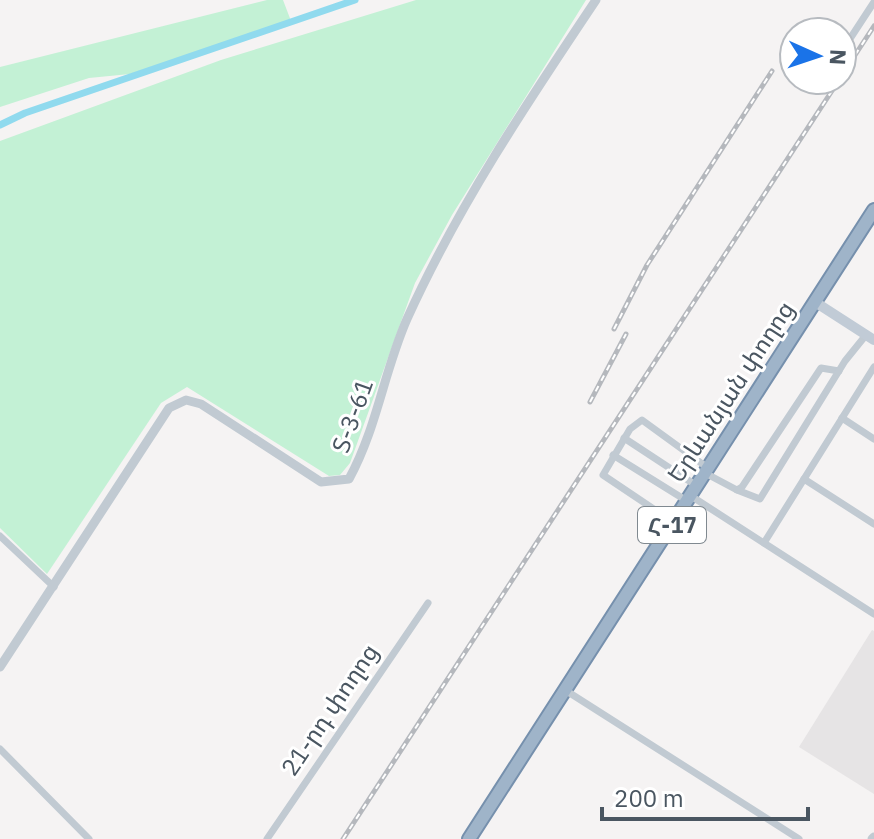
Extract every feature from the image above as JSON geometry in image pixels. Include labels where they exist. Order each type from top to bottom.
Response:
[{"type":"highway","name":"Երևանյան փողոց","points":[[469,839],[874,210]]},
{"type":"main road","points":[[815,302],[870,337]]},
{"type":"street","name":"Տ-3-61","points":[[0,667],[169,408],[186,400],[201,404],[321,482],[349,479],[365,449],[406,321],[482,177],[596,0]]},
{"type":"street","points":[[858,26],[874,2]]},
{"type":"street","points":[[673,522],[603,475],[637,421],[642,420],[707,471],[737,490],[760,499],[839,371],[870,337]]},
{"type":"street","points":[[764,543],[874,367]]},
{"type":"street","points":[[737,490],[758,465],[821,368],[839,371]]},
{"type":"street","points":[[842,418],[874,439]]},
{"type":"street","points":[[624,438],[691,494],[874,614]]},
{"type":"street","points":[[613,455],[691,494]]},
{"type":"street","points":[[804,479],[874,524]]},
{"type":"street","points":[[0,536],[54,587]]},
{"type":"street","name":"21-րդ փողոց","points":[[267,839],[428,603]]},
{"type":"street","points":[[565,690],[799,839]]},
{"type":"street","points":[[0,749],[89,839]]},
{"type":"shaded area","points":[[874,631],[874,794],[799,747]]},
{"type":"green space","points":[[267,0],[283,0],[291,21],[130,74],[89,78],[0,107],[0,67]]},
{"type":"green space","points":[[416,0],[586,0],[452,215],[415,283],[350,463],[340,475],[329,476],[187,387],[161,403],[47,574],[0,528],[0,141],[221,60]]},
{"type":"waterway","points":[[0,125],[25,113],[355,0]]},
{"type":"railway","points":[[858,50],[874,26]]},
{"type":"railway","points":[[614,329],[647,265],[772,71]]},
{"type":"railway","points":[[343,839],[829,96]]},
{"type":"railway","points":[[590,402],[626,334]]}]
